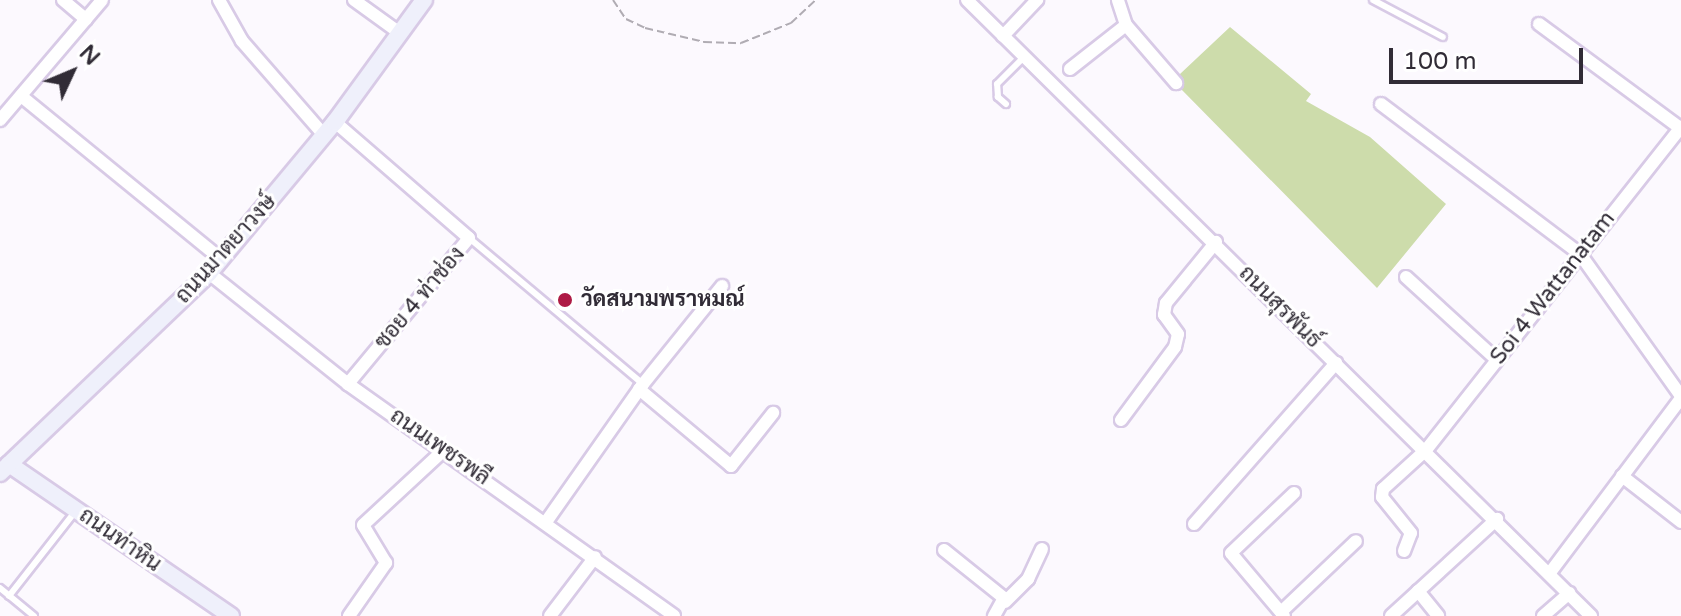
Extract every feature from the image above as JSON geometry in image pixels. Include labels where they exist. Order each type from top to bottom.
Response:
[{"type":"street","points":[[63,0],[86,19]]},
{"type":"street","points":[[2,115],[102,0]]},
{"type":"street","name":"ซอย 4 ท่าช่อง","points":[[219,0],[242,41],[329,129],[469,238],[348,384]]},
{"type":"street","points":[[354,0],[400,33]]},
{"type":"street","name":"ถนนมาตยาวงษ์","points":[[3,467],[209,273],[329,129],[424,0]]},
{"type":"street","name":"ถนนสุรพันธ์","points":[[967,0],[1497,519],[1591,616]]},
{"type":"street","points":[[1003,36],[1037,0]]},
{"type":"street","points":[[1118,0],[1126,25],[1176,83]]},
{"type":"street","points":[[1539,24],[1681,128]]},
{"type":"street","points":[[1070,69],[1126,25]]},
{"type":"street","points":[[21,96],[221,259]]},
{"type":"street","points":[[1381,104],[1580,254],[1681,397],[1549,574]]},
{"type":"street","name":"Soi 4 Wattanatam","points":[[1404,551],[1411,533],[1381,494],[1426,450],[1681,128]]},
{"type":"street","points":[[1121,420],[1175,347],[1178,334],[1164,315],[1166,303],[1216,242]]},
{"type":"street","name":"ถนนเพชรพลี","points":[[209,273],[348,384],[674,616]]},
{"type":"street","points":[[1406,277],[1497,360]]},
{"type":"street","points":[[546,522],[641,386],[722,286]]},
{"type":"street","points":[[1194,524],[1336,363]]},
{"type":"street","points":[[641,386],[731,466],[773,413]]},
{"type":"street","points":[[349,616],[386,563],[363,525],[444,450]]},
{"type":"street","name":"ถนนท่าหิน","points":[[3,467],[76,510],[231,616]]},
{"type":"street","points":[[1622,476],[1681,522]]},
{"type":"street","points":[[1294,493],[1231,553],[1282,614],[1356,541]]},
{"type":"street","points":[[1391,616],[1497,519]]},
{"type":"street","points":[[994,616],[1028,579],[1042,549]]},
{"type":"street","points":[[944,550],[1005,602]]},
{"type":"street","points":[[550,616],[595,557]]},
{"type":"street","points":[[1418,591],[1438,616]]},
{"type":"street","points":[[1543,616],[1569,593]]},
{"type":"lane","points":[[1373,0],[1443,37]]},
{"type":"lane","points":[[1006,104],[998,97],[997,84],[1024,57]]},
{"type":"lane","points":[[469,238],[641,386]]},
{"type":"lane","points":[[9,596],[76,510]]},
{"type":"lane","points":[[0,588],[34,616]]},
{"type":"path","points":[[613,0],[626,19],[645,28],[704,42],[741,43],[791,23],[816,0]]},
{"type":"green space","points":[[1230,27],[1311,94],[1306,101],[1370,137],[1446,204],[1377,288],[1181,89],[1180,74]]},
{"type":"place","name":"วัดสนามพราหมณ์","points":[[565,300]]}]
